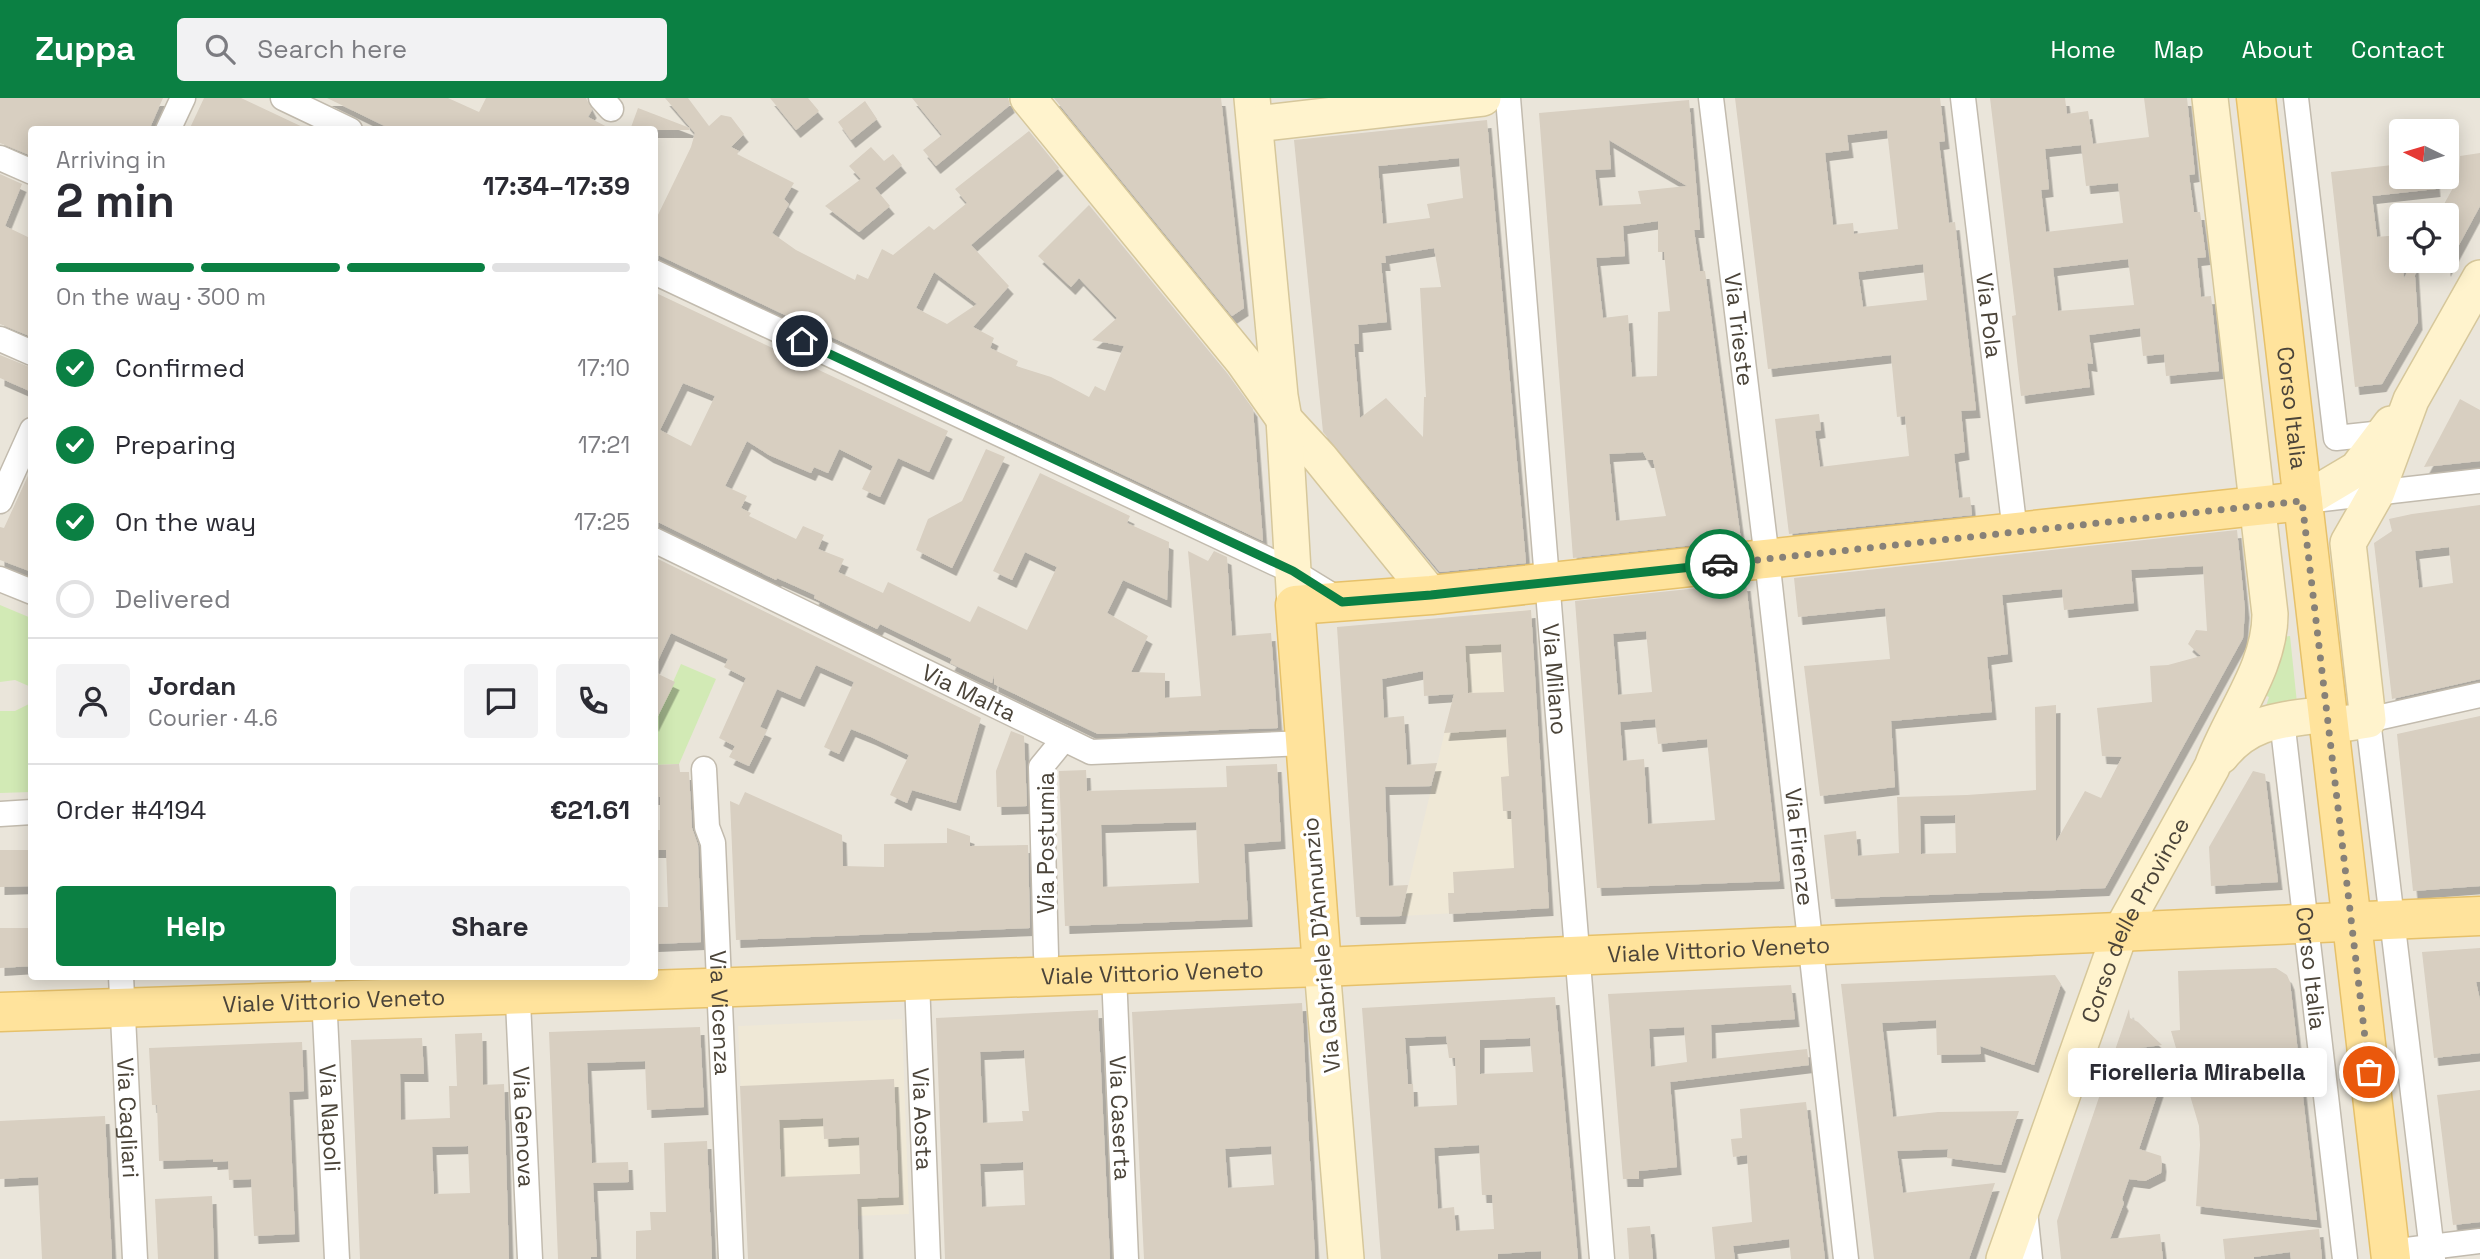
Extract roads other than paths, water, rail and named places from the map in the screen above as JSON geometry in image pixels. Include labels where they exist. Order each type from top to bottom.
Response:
[{"type":"main road","points":[[1028,98],[1247,352],[1284,419],[1320,458],[1431,595]]},
{"type":"main road","points":[[1247,352],[1253,111],[1483,98]]},
{"type":"main road","name":"Corso Italia","points":[[2210,98],[2270,630]]},
{"type":"main road","name":"Corso Italia","points":[[2256,98],[2391,1255]]},
{"type":"main road","points":[[2212,767],[2231,743],[2255,726],[2282,720],[2368,720],[2348,543],[2377,492],[2411,400],[2480,278]]},
{"type":"main road","points":[[1284,419],[1295,602],[1342,602],[1431,595],[2302,501],[2357,469],[2411,400]]},
{"type":"main road","name":"Via Gabriele D'Annunzio","points":[[1295,602],[1346,1259]]},
{"type":"main road","name":"Corso delle Province","points":[[2004,1259],[2120,933],[2212,767],[2222,739],[2255,676],[2270,630]]},
{"type":"main road","name":"Viale Vittorio Veneto","points":[[0,1012],[122,992],[517,985],[719,987],[917,981],[1577,957],[2480,916]]},
{"type":"street","points":[[170,126],[183,98]]},
{"type":"street","points":[[283,98],[342,126]]},
{"type":"street","name":"Via Milano","points":[[1508,98],[1602,1259]]},
{"type":"street","name":"Via Trieste","points":[[1711,98],[1767,559]]},
{"type":"street","name":"Via Pola","points":[[1963,98],[2015,532]]},
{"type":"street","points":[[2296,98],[2336,438],[2383,433]]},
{"type":"street","points":[[0,158],[28,170]]},
{"type":"street","points":[[658,274],[1242,548],[1295,602]]},
{"type":"street","points":[[0,338],[28,351]]},
{"type":"street","points":[[0,501],[28,439]]},
{"type":"street","points":[[2302,501],[2480,481]]},
{"type":"street","name":"Via Malta","points":[[658,542],[1091,752],[1305,743]]},
{"type":"street","name":"Via Firenze","points":[[1767,559],[1846,1259]]},
{"type":"street","points":[[0,579],[28,590]]},
{"type":"street","points":[[2432,1253],[2368,720],[2480,695]]},
{"type":"street","name":"Corso Italia","points":[[2282,720],[2345,1259]]},
{"type":"street","name":"Via Postumia","points":[[1046,954],[1041,767],[1064,739]]},
{"type":"street","name":"Via Vicenza","points":[[704,769],[707,827],[713,844],[731,1259]]},
{"type":"street","points":[[0,814],[28,812]]},
{"type":"street","name":"Via Caserta","points":[[1114,974],[1126,1259]]},
{"type":"street","name":"Via Aosta","points":[[917,981],[928,1259]]},
{"type":"street","name":"Via Genova","points":[[517,985],[530,1259]]},
{"type":"street","name":"Via Napoli","points":[[323,989],[337,1259]]},
{"type":"street","name":"Via Cagliari","points":[[122,992],[135,1259]]},
{"type":"street","points":[[2024,1203],[2030,1259]]},
{"type":"street","points":[[2391,1255],[2432,1253],[2480,1241]]},
{"type":"place","name":"Fiorelleria Mirabella","points":[[2369,1072]]}]
